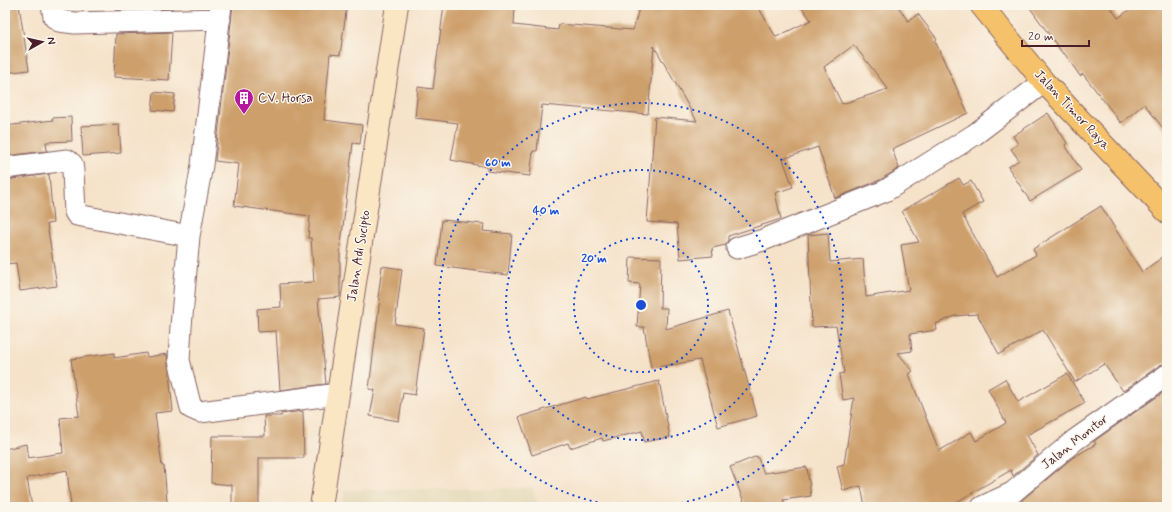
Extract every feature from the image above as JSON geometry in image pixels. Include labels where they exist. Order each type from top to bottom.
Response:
[{"type":"highway","name":"Jalan Timor Raya","points":[[981,5],[1044,82],[1165,207]]},
{"type":"main road","name":"Jalan Adi Sucipto","points":[[321,507],[397,5]]},
{"type":"street","points":[[52,5],[54,17],[59,21],[74,23],[220,12],[202,165],[189,236],[179,360],[191,408],[200,412],[338,394]]},
{"type":"street","points":[[737,248],[763,240],[885,191],[974,135],[1044,82]]},
{"type":"street","points":[[5,168],[67,160],[72,164],[75,212],[78,215],[189,236]]},
{"type":"street","name":"Jalan Monitor","points":[[982,507],[1012,493],[1075,440],[1167,375]]},
{"type":"shaded area","points":[[533,488],[538,507],[342,507],[345,490]]},
{"type":"building","points":[[5,5],[19,5],[29,70],[5,73]]},
{"type":"building","points":[[117,5],[173,5],[173,8],[117,10]]},
{"type":"building","points":[[233,5],[347,5],[340,55],[330,54],[324,120],[362,125],[360,144],[353,143],[340,252],[340,297],[318,299],[326,384],[280,390],[276,331],[258,332],[257,309],[281,307],[280,284],[314,282],[311,238],[308,238],[310,216],[234,206],[239,164],[215,161]]},
{"type":"building","points":[[444,5],[515,5],[514,25],[558,30],[559,24],[633,30],[640,5],[757,5],[776,37],[811,20],[800,5],[897,5],[908,21],[918,14],[937,39],[935,41],[968,113],[892,149],[899,168],[880,180],[835,198],[818,147],[783,159],[793,187],[775,193],[781,219],[728,236],[726,245],[712,248],[713,256],[680,259],[677,224],[647,222],[655,117],[697,121],[654,46],[648,114],[542,105],[537,151],[533,151],[530,176],[487,171],[487,167],[451,160],[458,123],[415,118],[418,87],[433,89]],"holes":[[[854,45],[888,89],[842,104],[824,67]]]},
{"type":"building","points":[[1028,5],[1109,5],[1118,18],[1136,5],[1167,5],[1167,133],[1144,104],[1121,123],[1083,74],[1080,76]]},
{"type":"building","points":[[172,32],[169,80],[114,77],[116,34]]},
{"type":"building","points":[[154,92],[175,94],[173,112],[152,110]]},
{"type":"building","points":[[1048,113],[1067,143],[1065,145],[1081,170],[1030,201],[1008,167],[1019,160],[1011,149],[1018,144],[1013,136]]},
{"type":"building","points":[[71,117],[72,141],[46,142],[47,151],[5,156],[5,126],[53,120],[52,118]]},
{"type":"building","points":[[119,124],[121,153],[83,156],[81,126]]},
{"type":"building","points":[[49,174],[53,223],[47,224],[57,286],[20,291],[16,263],[5,264],[5,180]]},
{"type":"building","points":[[959,178],[963,185],[971,181],[983,202],[962,214],[997,277],[1036,255],[1033,249],[1101,206],[1142,272],[1167,254],[1167,363],[1160,365],[1123,391],[1104,364],[1075,382],[1043,330],[999,354],[977,314],[955,316],[936,324],[937,330],[910,334],[912,351],[898,353],[913,371],[909,374],[939,451],[971,432],[976,441],[1006,423],[988,389],[1005,379],[1018,402],[1067,374],[1085,403],[1027,435],[1038,455],[1013,476],[1011,470],[948,507],[865,507],[861,486],[843,491],[837,466],[844,464],[854,398],[843,400],[839,374],[844,373],[836,326],[812,327],[808,235],[828,233],[830,262],[863,259],[866,297],[909,290],[901,245],[919,242],[902,211]]},
{"type":"building","points":[[442,220],[484,224],[483,231],[512,234],[508,275],[437,266]]},
{"type":"building","points":[[630,257],[661,258],[660,308],[667,308],[666,329],[728,311],[757,416],[718,427],[700,360],[651,368],[644,327],[637,327],[640,284],[629,283]]},
{"type":"building","points":[[382,266],[402,269],[395,324],[424,328],[415,395],[403,393],[399,421],[370,416],[375,390],[369,389],[380,298],[378,298]]},
{"type":"building","points":[[114,353],[114,358],[146,353],[147,357],[167,354],[173,411],[155,413],[162,466],[164,466],[167,502],[110,507],[71,507],[67,470],[27,478],[32,507],[8,507],[5,490],[5,449],[26,444],[28,458],[63,453],[60,418],[79,416],[71,359]]},
{"type":"building","points":[[659,381],[670,437],[644,442],[642,431],[603,441],[602,438],[570,448],[568,443],[532,455],[519,417],[586,397],[587,399]]},
{"type":"building","points":[[1167,390],[1167,507],[1024,507],[1022,500],[1072,458],[1096,444],[1094,441]]},
{"type":"building","points":[[303,411],[304,458],[259,458],[259,507],[232,507],[232,485],[211,483],[212,436],[265,436],[264,416],[281,416],[281,414]]},
{"type":"building","points":[[757,456],[764,473],[807,467],[811,496],[783,500],[786,507],[746,507],[730,467]]},
{"type":"place","name":"CV. Horsa","points":[[244,115]]}]
